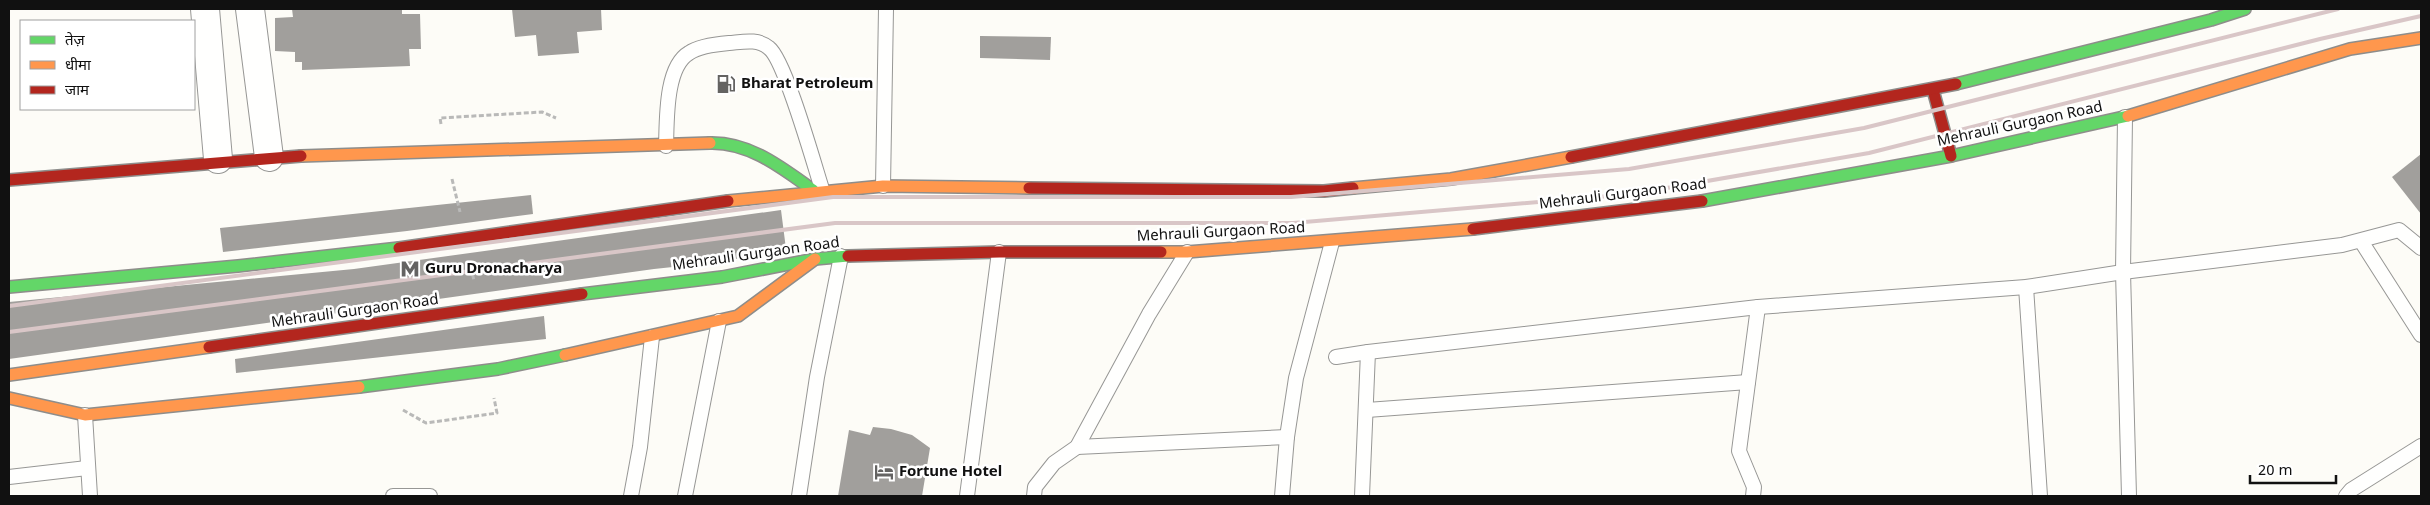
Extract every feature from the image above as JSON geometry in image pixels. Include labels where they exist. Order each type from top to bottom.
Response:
[{"type":"main road","points":[[9,287],[250,266],[466,239],[818,189],[883,186],[1324,191],[1452,180],[1934,90],[2209,14],[2246,9]]},
{"type":"main road","name":"Mehrauli Gurgaon Road","points":[[9,375],[656,284],[722,277],[815,259],[841,256],[999,252],[1187,252],[1449,232],[1696,202],[1951,156],[2125,117],[2350,49],[2421,38]]},
{"type":"main road","points":[[1934,90],[1951,156]]},
{"type":"main road","points":[[9,180],[218,159],[269,156],[722,143],[744,147],[762,154],[818,189]]},
{"type":"main road","points":[[9,398],[85,415],[360,388],[498,369],[652,337],[738,316],[815,259]]},
{"type":"street","points":[[204,9],[218,159]]},
{"type":"street","points":[[250,9],[269,156]]},
{"type":"lane","points":[[883,186],[886,9]]},
{"type":"lane","points":[[666,146],[669,99],[675,69],[688,53],[716,44],[756,41],[770,48],[786,79],[818,189]]},
{"type":"lane","points":[[2125,117],[2123,272],[2128,496]]},
{"type":"lane","points":[[1336,357],[1758,307],[2026,286],[2342,245],[2399,230],[2421,248]]},
{"type":"lane","points":[[2361,241],[2421,336]]},
{"type":"lane","points":[[1282,496],[1287,437],[1296,378],[1332,242]]},
{"type":"lane","points":[[967,496],[999,252]]},
{"type":"lane","points":[[1034,496],[1035,487],[1054,463],[1077,447],[1149,314],[1187,252]]},
{"type":"lane","points":[[799,496],[817,377],[841,256]]},
{"type":"lane","points":[[2026,286],[2040,496]]},
{"type":"lane","points":[[1753,496],[1754,487],[1739,450],[1758,307]]},
{"type":"lane","points":[[685,496],[718,322]]},
{"type":"lane","points":[[631,496],[640,447],[652,337]]},
{"type":"lane","points":[[1362,496],[1368,352]]},
{"type":"lane","points":[[1367,410],[1748,382]]},
{"type":"lane","points":[[85,415],[90,496]]},
{"type":"lane","points":[[1077,447],[1287,437]]},
{"type":"lane","points":[[2346,496],[2351,490],[2421,446]]},
{"type":"lane","points":[[9,477],[87,468]]},
{"type":"lane","points":[[393,496],[430,496]]},
{"type":"path","points":[[440,118],[542,112]]},
{"type":"path","points":[[426,423],[497,413]]},
{"type":"building","points":[[292,9],[402,9],[402,14],[420,14],[421,49],[409,49],[410,66],[302,70],[302,62],[295,62],[295,52],[275,51],[275,18],[293,17]]},
{"type":"building","points":[[512,9],[601,9],[602,30],[577,32],[579,53],[538,56],[536,35],[515,37]]},
{"type":"building","points":[[980,36],[1051,37],[1050,60],[980,58]]},
{"type":"building","points":[[2421,154],[2421,214],[2392,177]]},
{"type":"building","points":[[531,195],[533,214],[407,231],[223,252],[220,228]]},
{"type":"building","points":[[781,210],[786,249],[720,262],[654,269],[9,359],[9,302],[354,269]]},
{"type":"building","points":[[544,316],[546,339],[236,373],[235,359]]},
{"type":"building","name":"Fortune Hotel","points":[[873,427],[891,429],[912,435],[930,448],[922,496],[838,496],[849,430],[870,435]]},
{"type":"railway","points":[[9,306],[833,197],[1291,197],[1629,169],[1864,128],[2338,9]]},
{"type":"railway","points":[[9,332],[835,223],[1293,223],[1632,194],[1869,153],[2320,39],[2421,16]]},
{"type":"traffic: fast","points":[[1956,84],[2211,20],[2245,9]]},
{"type":"traffic: fast","points":[[1702,201],[1951,156],[2128,116]]},
{"type":"traffic: fast","points":[[710,143],[725,144],[752,152],[777,165],[813,190]]},
{"type":"traffic: fast","points":[[9,287],[238,266],[399,248]]},
{"type":"traffic: fast","points":[[582,294],[722,277],[815,259],[848,256]]},
{"type":"traffic: fast","points":[[359,387],[498,369],[565,355]]},
{"type":"traffic: slow","points":[[2128,116],[2350,49],[2421,38]]},
{"type":"traffic: slow","points":[[301,156],[710,143]]},
{"type":"traffic: slow","points":[[1353,188],[1451,179],[1571,157]]},
{"type":"traffic: slow","points":[[728,201],[883,186],[1029,188]]},
{"type":"traffic: slow","points":[[1161,252],[1187,252],[1473,229]]},
{"type":"traffic: slow","points":[[565,355],[738,316],[815,259]]},
{"type":"traffic: slow","points":[[9,375],[209,347]]},
{"type":"traffic: slow","points":[[9,398],[85,415],[359,387]]},
{"type":"traffic: jam","points":[[1571,157],[1956,84]]},
{"type":"traffic: jam","points":[[1933,90],[1951,156]]},
{"type":"traffic: jam","points":[[9,180],[301,156]]},
{"type":"traffic: jam","points":[[1029,188],[1324,191],[1353,188]]},
{"type":"traffic: jam","points":[[399,248],[728,201]]},
{"type":"traffic: jam","points":[[1473,229],[1702,201]]},
{"type":"traffic: jam","points":[[848,256],[999,252],[1161,252]]},
{"type":"traffic: jam","points":[[209,347],[582,294]]},
{"type":"place","name":"Bharat Petroleum","points":[[726,84]]},
{"type":"place","name":"Guru Dronacharya","points":[[410,269]]},
{"type":"place","name":"Fortune Hotel","points":[[884,472]]}]
